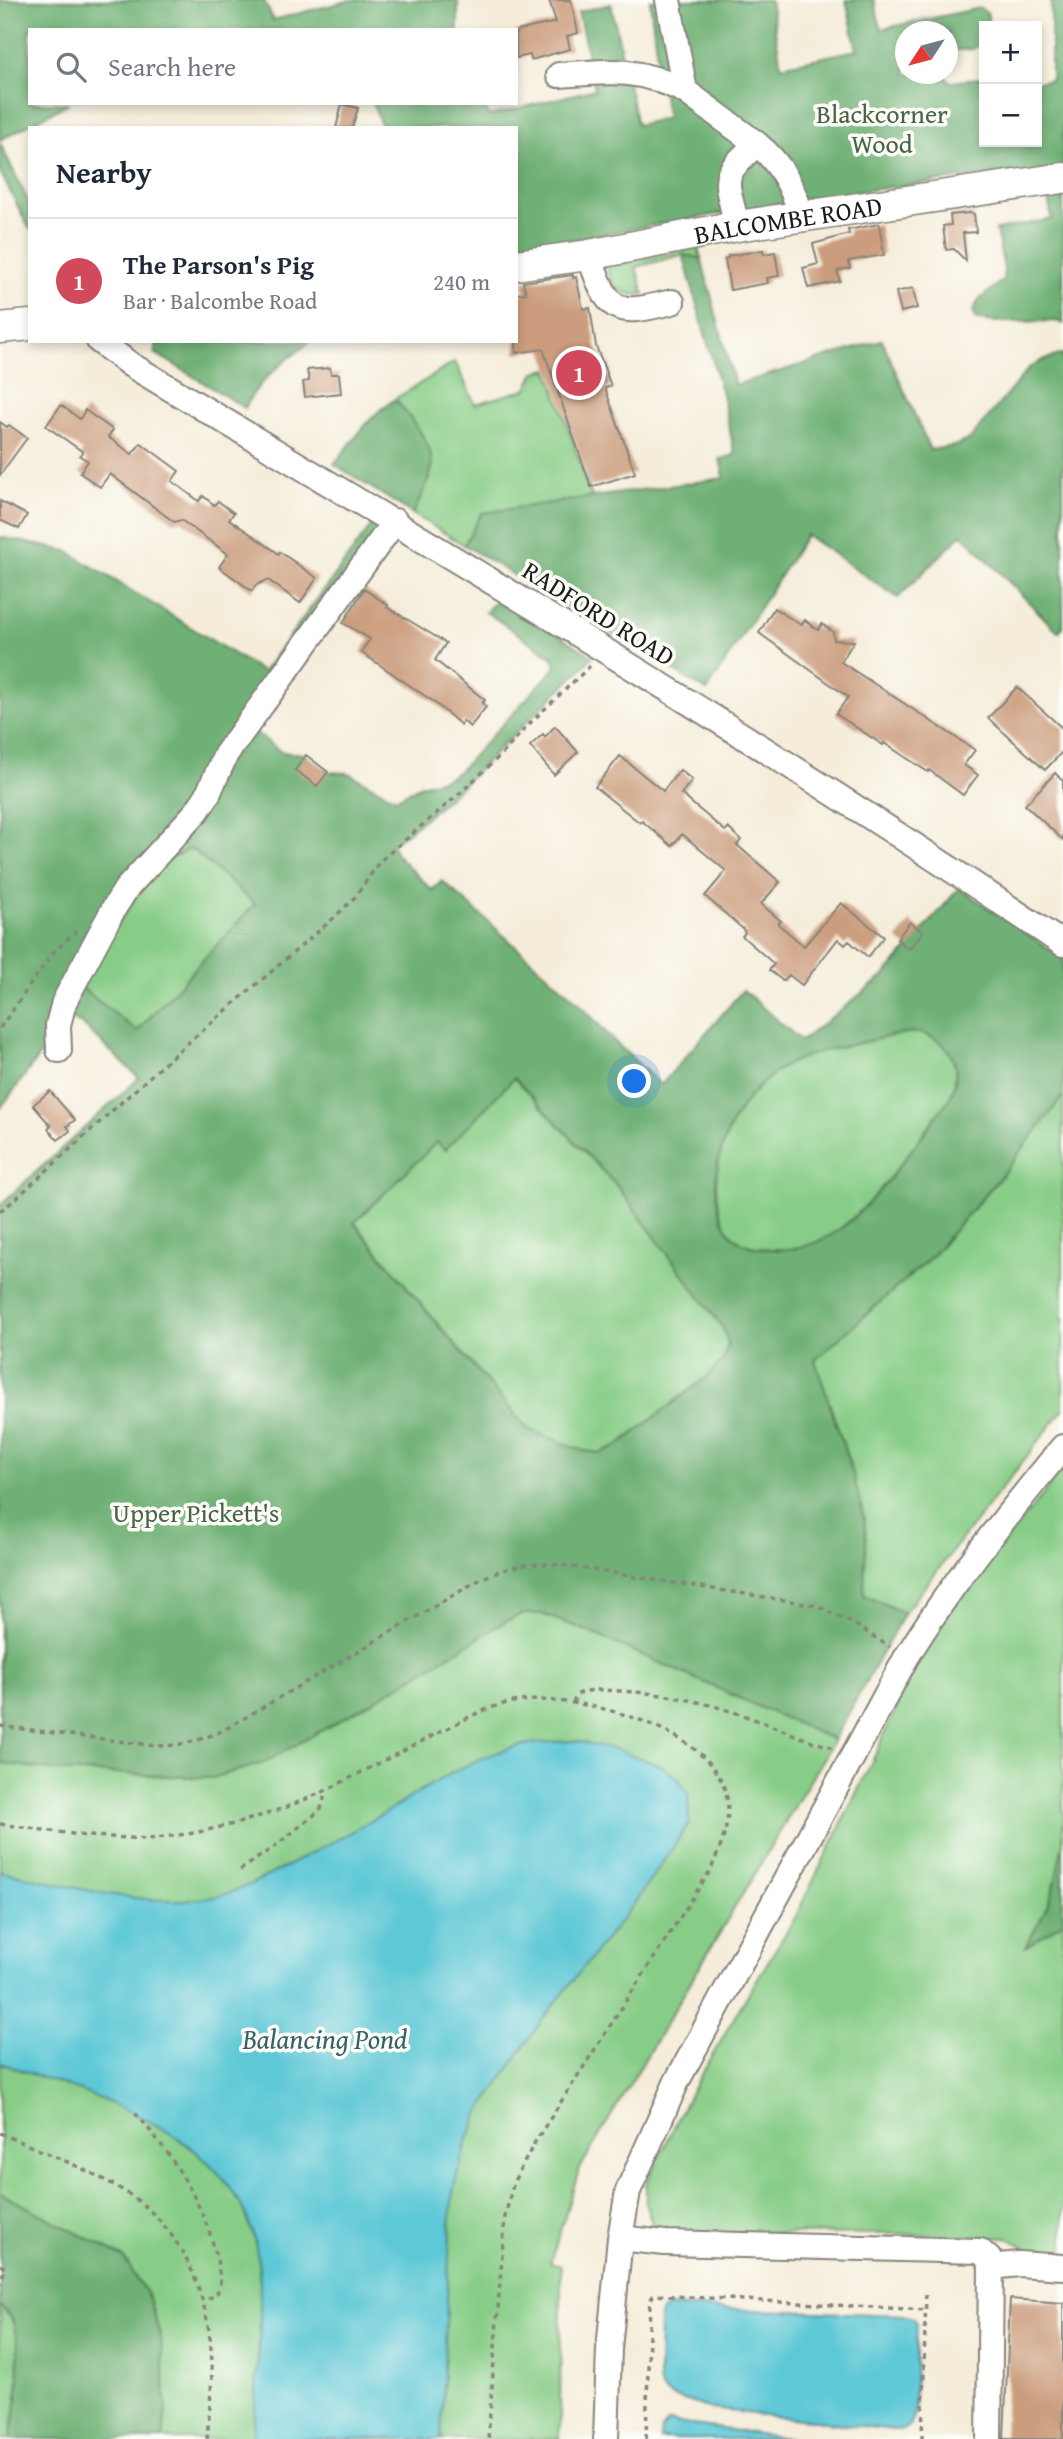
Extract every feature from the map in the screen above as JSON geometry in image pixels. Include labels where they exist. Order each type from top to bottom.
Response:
[{"type":"main road","name":"BALCOMBE ROAD","points":[[518,265],[589,255],[737,226],[1063,178]]},
{"type":"main road","points":[[0,328],[28,325]]},
{"type":"street","points":[[668,0],[684,91]]},
{"type":"street","points":[[559,75],[627,71],[654,78],[684,91],[769,154],[784,172],[802,216]]},
{"type":"street","points":[[737,226],[727,178],[735,163],[757,144]]},
{"type":"street","points":[[589,255],[604,295],[618,308],[636,311],[672,302]]},
{"type":"street","name":"RADFORD ROAD","points":[[105,343],[134,353],[395,521],[794,769],[1063,944]]},
{"type":"street","points":[[59,1050],[58,1025],[66,996],[120,897],[197,811],[207,796],[226,754],[395,521]]},
{"type":"street","points":[[606,2439],[609,2349],[620,2238],[628,2191],[677,2081],[927,1623],[986,1540],[1063,1447]]},
{"type":"street","points":[[620,2238],[665,2243],[973,2249],[984,2253],[991,2267],[989,2439]]},
{"type":"street","points":[[991,2267],[1019,2264],[1063,2267]]},
{"type":"path","points":[[0,1210],[167,1060],[335,917],[355,897],[380,861],[495,761],[531,722],[604,652]]},
{"type":"path","points":[[0,1726],[157,1746],[178,1746],[198,1741],[224,1730],[479,1580],[509,1566],[526,1564],[561,1565],[815,1605],[855,1624],[906,1658]]},
{"type":"path","points":[[573,1703],[576,1695],[589,1691],[626,1691],[672,1697],[744,1715],[805,1740],[855,1753]]},
{"type":"path","points":[[0,1824],[123,1839],[165,1838],[257,1818],[325,1791],[490,1707],[534,1700],[573,1703],[632,1717],[680,1739],[704,1757],[725,1790],[728,1814],[718,1852],[697,1894],[535,2142],[514,2181],[503,2232],[488,2439]]},
{"type":"path","points":[[240,1870],[319,1811],[323,1805],[325,1791]]},
{"type":"path","points":[[135,2113],[171,2161],[205,2219],[215,2250],[220,2288],[215,2296],[202,2300]]},
{"type":"path","points":[[0,2133],[114,2186],[140,2202],[164,2225],[185,2255],[194,2273],[208,2326],[212,2363],[207,2439]]},
{"type":"path","points":[[0,2265],[5,2268],[0,2283]]},
{"type":"path","points":[[922,2439],[926,2292]]},
{"type":"path","points":[[646,2439],[650,2300],[654,2295],[926,2310]]},
{"type":"green space","points":[[0,0],[264,0],[273,20],[351,0],[458,0],[458,28],[28,28],[28,105],[65,105],[0,140]]},
{"type":"green space","name":"Blackcorner Wood","points":[[650,0],[770,0],[781,66],[857,50],[846,0],[874,0],[881,29],[895,26],[895,84],[958,84],[958,81],[979,78],[979,147],[1042,147],[1042,81],[1051,80],[1051,0],[1063,0],[1063,324],[1057,321],[1002,322],[976,319],[973,310],[979,300],[1003,280],[1004,269],[996,230],[1052,219],[1047,193],[1012,172],[830,195],[518,249],[518,126],[381,126],[374,105],[484,105],[489,116],[595,89],[578,12],[611,4],[637,125],[667,118]]},
{"type":"green space","points":[[980,8],[988,14],[988,21],[979,21],[979,44],[973,49],[958,50],[958,21],[919,21]]},
{"type":"green space","points":[[0,143],[28,201],[28,226],[0,172]]},
{"type":"green space","points":[[698,247],[701,258],[683,255],[636,267],[644,294],[630,294],[618,289],[608,273],[607,266]]},
{"type":"green space","points":[[683,255],[701,258],[735,385],[882,340],[930,450],[954,446],[970,439],[1029,368],[1063,354],[1063,627],[1058,632],[962,534],[898,598],[806,535],[707,691],[464,545],[482,513],[724,478],[720,459],[735,455],[722,394]]},
{"type":"green space","points":[[156,343],[308,343],[265,379],[245,408],[155,353]]},
{"type":"green space","points":[[455,362],[475,404],[527,389],[535,372],[548,369],[592,497],[483,513],[464,545],[413,514],[431,472],[432,462],[421,433],[395,399]]},
{"type":"green space","points":[[395,399],[421,433],[432,462],[431,472],[413,514],[334,464],[372,417]]},
{"type":"green space","name":"Upper Pickett's","points":[[374,522],[384,528],[243,723],[281,752],[303,754],[328,772],[348,773],[393,797],[449,777],[460,770],[555,668],[552,657],[486,612],[498,598],[593,656],[462,785],[392,844],[396,854],[432,890],[442,881],[447,885],[577,1001],[613,1040],[661,1085],[743,990],[801,1041],[885,975],[959,888],[1063,958],[1063,1096],[1002,1175],[931,1257],[815,1360],[854,1477],[864,1519],[864,1595],[904,1613],[834,1740],[590,1632],[543,1614],[524,1614],[506,1621],[369,1704],[263,1763],[212,1778],[61,1771],[0,1763],[0,1205],[139,1078],[82,1024],[71,1019],[51,1040],[0,1109],[0,537],[67,551],[263,672]],"holes":[[[188,849],[194,851],[255,904],[137,1031],[78,985],[150,874]],[[912,1032],[925,1034],[936,1039],[951,1055],[956,1075],[954,1087],[949,1099],[879,1191],[864,1208],[831,1235],[794,1248],[760,1248],[744,1244],[727,1229],[716,1192],[721,1150],[729,1129],[740,1110],[768,1078],[800,1058]],[[514,1078],[617,1186],[723,1328],[728,1344],[724,1359],[708,1376],[619,1445],[600,1453],[584,1451],[529,1430],[354,1223],[437,1142],[445,1150]]]},
{"type":"green space","points":[[188,849],[194,851],[255,904],[137,1032],[77,985],[120,907],[168,860]]},
{"type":"green space","points":[[912,1032],[936,1039],[951,1055],[956,1075],[954,1087],[949,1099],[909,1153],[864,1208],[831,1235],[794,1249],[752,1247],[732,1236],[720,1212],[716,1192],[717,1171],[729,1129],[753,1093],[768,1078],[800,1058]]},
{"type":"green space","points":[[513,1077],[617,1186],[723,1328],[728,1344],[724,1359],[708,1376],[618,1445],[600,1453],[584,1451],[529,1430],[354,1222],[437,1141],[445,1149]]},
{"type":"green space","points":[[1063,1096],[1063,1410],[904,1613],[871,1598],[796,1573],[674,1482],[931,1257],[1002,1175]]},
{"type":"green space","points":[[1063,1469],[1063,2263],[1054,2262],[1008,2238],[893,2234],[656,2233],[646,2206],[646,2184],[690,2094],[796,1916],[877,1751],[916,1663],[942,1621]]},
{"type":"green space","points":[[524,1614],[542,1614],[590,1632],[834,1740],[579,2170],[550,2263],[561,2266],[560,2439],[163,2439],[166,2407],[161,2339],[149,2298],[123,2257],[0,2193],[0,1763],[61,1771],[212,1778],[263,1763],[369,1704],[506,1621]]},
{"type":"green space","points":[[1063,1845],[1063,1922],[1024,1948],[1050,1900]]},
{"type":"green space","points":[[0,2193],[123,2257],[149,2298],[161,2339],[166,2407],[163,2439],[11,2439],[19,2385],[18,2347],[13,2321],[0,2305]]},
{"type":"green space","points":[[0,2305],[13,2323],[19,2351],[19,2381],[11,2439],[0,2439]]},
{"type":"water","name":"Balancing Pond","points":[[576,1741],[618,1750],[661,1766],[677,1777],[688,1793],[689,1824],[633,1905],[542,2020],[479,2113],[467,2141],[454,2186],[451,2210],[441,2439],[253,2439],[260,2289],[259,2268],[249,2223],[228,2185],[199,2154],[164,2130],[124,2109],[0,2063],[0,1871],[125,1897],[175,1900],[222,1895],[287,1866],[364,1825],[451,1773],[484,1758],[525,1745]]},
{"type":"water","points":[[668,2307],[903,2315],[914,2318],[917,2325],[914,2413],[911,2425],[895,2430],[711,2409],[671,2396],[662,2390],[659,2381],[660,2317],[661,2312]]},
{"type":"water","points":[[668,2422],[795,2439],[660,2439],[661,2430]]},
{"type":"building","points":[[549,0],[571,0],[578,33],[567,36],[570,49],[531,60],[530,55],[518,58],[518,31],[556,22]]},
{"type":"building","points":[[342,105],[358,108],[353,126],[336,126]]},
{"type":"building","points":[[974,214],[976,232],[963,233],[966,261],[954,249],[946,250],[943,226],[951,225],[950,215]]},
{"type":"building","points":[[879,224],[884,255],[848,261],[850,268],[837,271],[840,281],[808,288],[803,268],[818,264],[813,244],[849,234],[848,230]]},
{"type":"building","points":[[763,250],[764,254],[775,252],[779,276],[767,278],[768,283],[730,290],[725,259],[728,256]]},
{"type":"building","points":[[573,275],[573,278],[576,277],[583,309],[590,308],[596,346],[611,386],[605,388],[635,473],[591,487],[543,349],[516,353],[518,294],[526,293],[523,282]]},
{"type":"building","points":[[913,288],[917,308],[901,312],[896,292]]},
{"type":"building","points":[[330,368],[331,374],[339,374],[341,393],[305,397],[303,382],[309,381],[307,370]]},
{"type":"building","points":[[61,405],[80,419],[85,410],[113,430],[108,437],[132,454],[141,443],[179,471],[172,481],[199,501],[203,496],[214,505],[218,501],[234,513],[229,519],[317,578],[300,603],[268,580],[256,585],[252,591],[219,567],[228,554],[181,520],[174,522],[110,474],[100,487],[80,473],[88,461],[80,456],[83,452],[46,426]]},
{"type":"building","points":[[0,422],[27,438],[0,475]]},
{"type":"building","points":[[0,501],[27,515],[19,529],[0,520]]},
{"type":"building","points":[[364,589],[388,605],[387,607],[446,643],[435,660],[485,700],[482,703],[486,707],[470,727],[463,721],[461,725],[434,702],[361,652],[370,639],[343,623]]},
{"type":"building","points":[[774,608],[801,625],[805,620],[818,630],[822,624],[833,632],[834,640],[854,641],[841,662],[975,750],[964,765],[978,775],[963,795],[929,770],[928,772],[884,743],[883,745],[836,714],[848,697],[759,633]]},
{"type":"building","points":[[1017,687],[1063,729],[1063,751],[1045,770],[988,718]]},
{"type":"building","points":[[555,726],[578,752],[554,775],[530,746],[543,734],[545,737]]},
{"type":"building","points":[[306,755],[328,772],[317,786],[295,770]]},
{"type":"building","points":[[620,756],[663,791],[680,770],[692,780],[681,794],[725,831],[728,828],[741,840],[737,845],[780,882],[761,904],[781,921],[778,924],[804,946],[841,903],[884,937],[868,957],[849,941],[845,945],[838,939],[802,985],[789,975],[783,981],[769,970],[774,964],[742,936],[745,933],[743,929],[705,896],[726,871],[682,834],[672,846],[595,787]]},
{"type":"building","points":[[1055,773],[1063,781],[1063,840],[1025,805]]},
{"type":"building","points":[[910,922],[923,932],[909,949],[897,939]]},
{"type":"building","points":[[50,1091],[75,1120],[67,1126],[70,1131],[58,1140],[48,1129],[51,1126],[33,1105]]},
{"type":"building","points":[[1010,2299],[1063,2303],[1063,2439],[1004,2439]]},
{"type":"place","name":"The Parson's Pig","points":[[579,373]]}]
